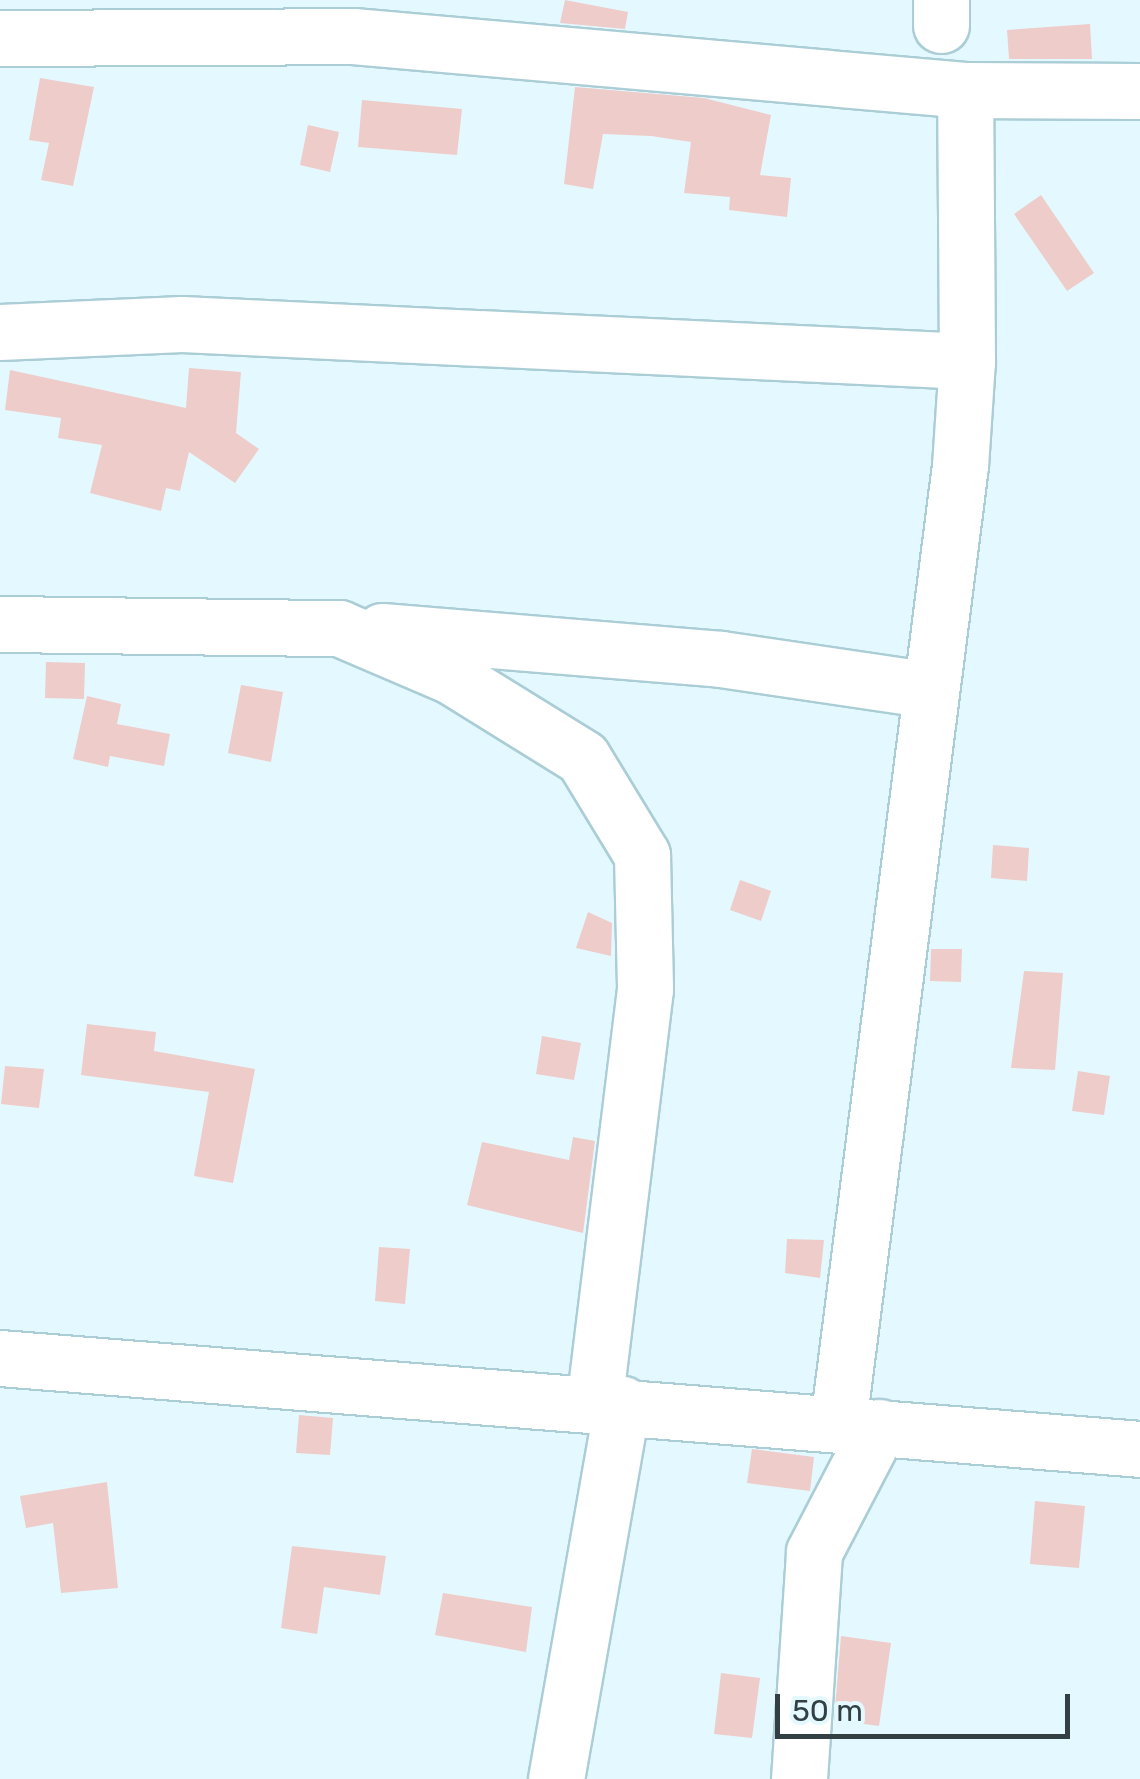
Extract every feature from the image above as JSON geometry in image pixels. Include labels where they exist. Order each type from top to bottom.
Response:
[{"type":"street","points":[[0,38],[352,36],[965,90],[1140,91]]},
{"type":"street","points":[[799,1779],[814,1552],[858,1425],[967,360],[965,90]]},
{"type":"street","points":[[0,332],[182,324],[967,360]]},
{"type":"street","points":[[0,624],[339,628],[721,658],[931,690]]},
{"type":"street","points":[[339,628],[451,676],[583,758],[642,855],[644,989],[608,1403],[556,1779]]},
{"type":"street","points":[[0,1358],[608,1403],[1140,1449]]},
{"type":"building","points":[[565,0],[628,12],[625,29],[560,23]]},
{"type":"building","points":[[1090,24],[1092,59],[1009,59],[1007,30]]},
{"type":"building","points":[[40,78],[94,87],[73,186],[41,180],[49,143],[29,140]]},
{"type":"building","points":[[575,87],[704,98],[771,115],[760,175],[791,178],[787,217],[729,210],[730,197],[684,193],[691,142],[651,136],[603,134],[593,189],[564,184]]},
{"type":"building","points":[[362,100],[462,109],[457,155],[358,147]]},
{"type":"building","points":[[308,125],[339,132],[330,172],[300,165]]},
{"type":"building","points":[[1041,195],[1094,273],[1067,291],[1014,214]]},
{"type":"building","points":[[189,368],[241,372],[236,433],[259,449],[235,483],[189,452],[180,491],[166,488],[161,511],[90,493],[102,445],[58,438],[61,418],[5,410],[10,370],[186,408]]},
{"type":"building","points":[[46,662],[85,663],[84,699],[45,698]]},
{"type":"building","points":[[241,685],[283,692],[271,762],[228,753]]},
{"type":"building","points":[[87,696],[121,704],[117,724],[170,734],[164,766],[110,756],[108,767],[73,759]]},
{"type":"building","points":[[993,845],[1029,848],[1027,881],[991,878]]},
{"type":"building","points":[[740,880],[771,891],[761,921],[730,910]]},
{"type":"building","points":[[588,912],[612,923],[611,956],[576,948]]},
{"type":"building","points":[[931,949],[962,949],[961,982],[930,981]]},
{"type":"building","points":[[1024,971],[1063,973],[1055,1070],[1011,1068]]},
{"type":"building","points":[[87,1024],[156,1032],[154,1051],[255,1069],[233,1183],[194,1176],[209,1092],[81,1075]]},
{"type":"building","points":[[542,1036],[581,1043],[574,1080],[536,1074]]},
{"type":"building","points":[[5,1066],[44,1069],[39,1108],[1,1104]]},
{"type":"building","points":[[1078,1071],[1110,1076],[1104,1115],[1072,1111]]},
{"type":"building","points":[[573,1137],[595,1141],[583,1233],[467,1205],[482,1142],[569,1160]]},
{"type":"building","points":[[787,1239],[824,1240],[820,1278],[785,1273]]},
{"type":"building","points":[[379,1247],[410,1249],[405,1304],[375,1301]]},
{"type":"building","points":[[299,1415],[333,1418],[330,1455],[296,1453]]},
{"type":"building","points":[[752,1449],[814,1457],[810,1491],[747,1483]]},
{"type":"building","points":[[107,1482],[118,1588],[61,1593],[53,1523],[26,1528],[20,1496]]},
{"type":"building","points":[[1035,1501],[1085,1506],[1079,1568],[1030,1564]]},
{"type":"building","points":[[292,1546],[386,1556],[380,1595],[324,1587],[317,1634],[281,1628]]},
{"type":"building","points":[[443,1593],[532,1607],[526,1652],[435,1635]]},
{"type":"building","points":[[841,1636],[891,1643],[879,1726],[834,1720]]},
{"type":"building","points":[[721,1673],[760,1678],[752,1738],[714,1734]]}]
